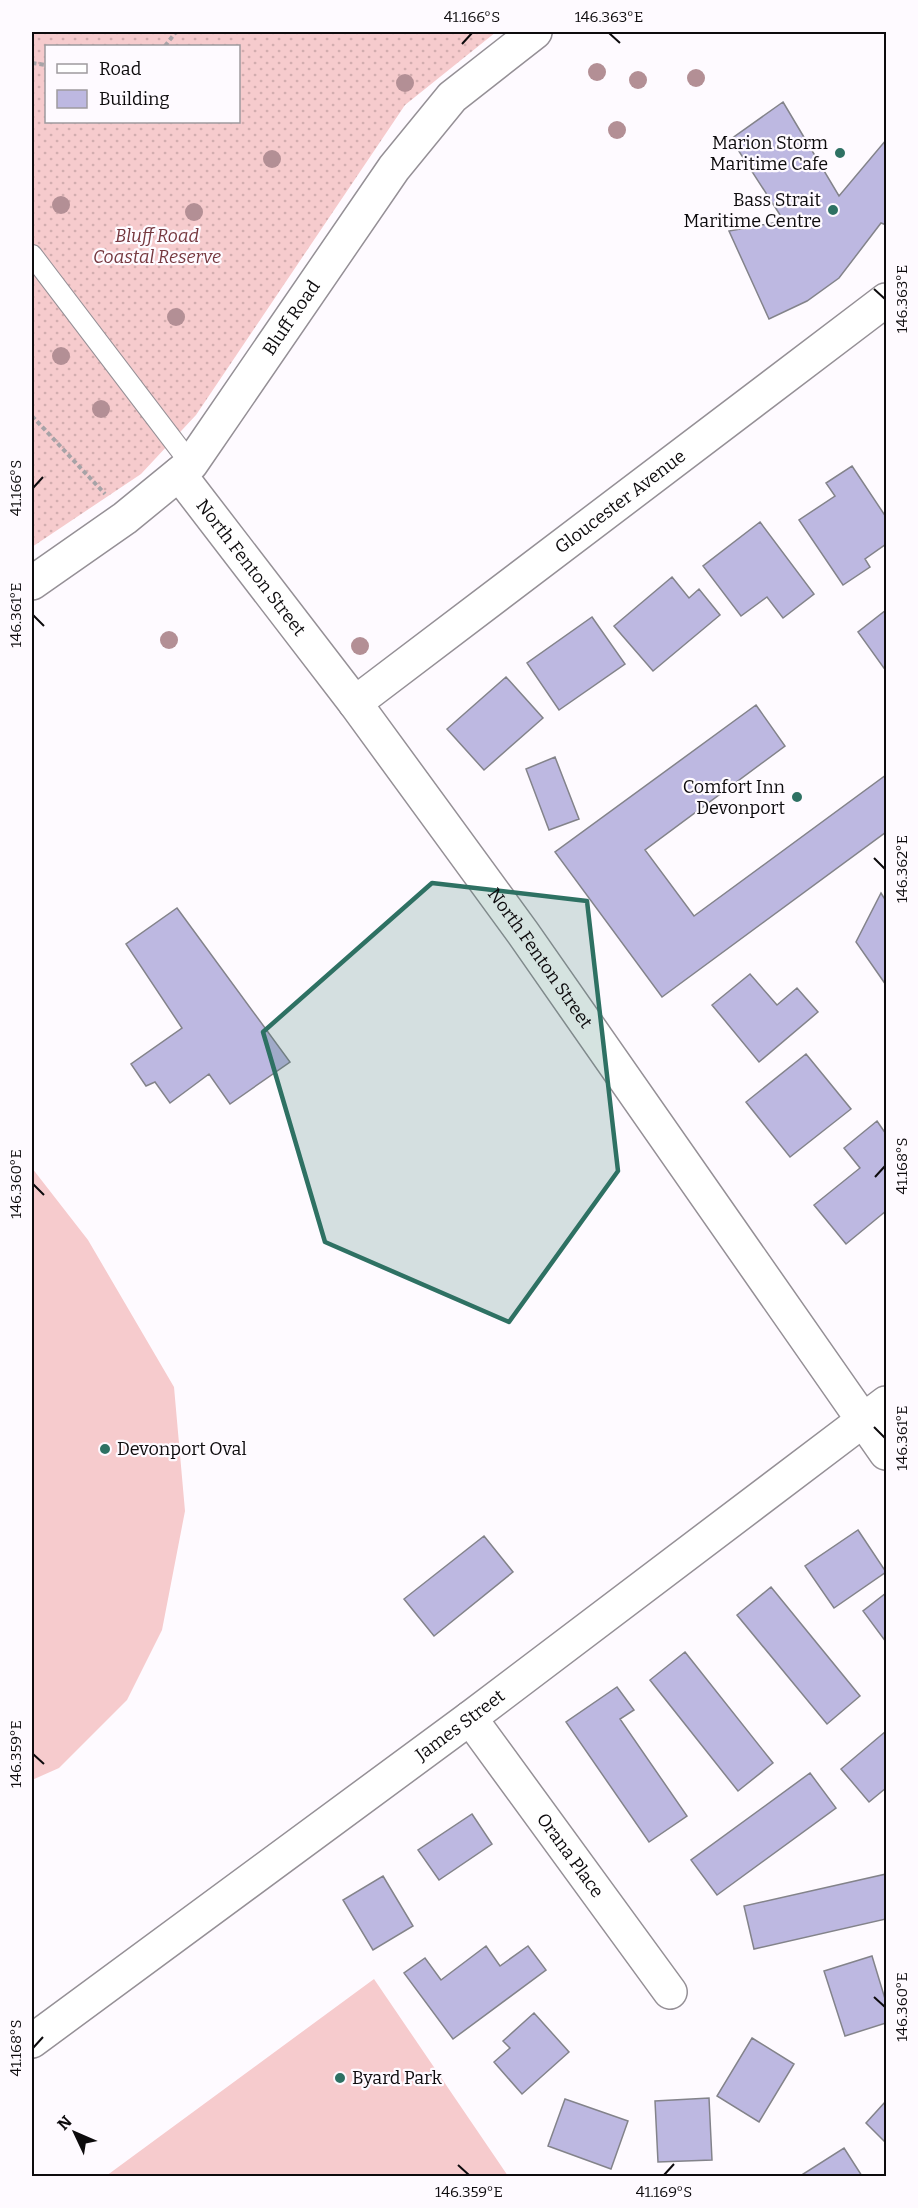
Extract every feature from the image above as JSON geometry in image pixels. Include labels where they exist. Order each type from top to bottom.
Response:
[{"type":"street","name":"Bluff Road","points":[[32,583],[125,518],[185,469],[394,168],[452,98],[535,32]]},
{"type":"street","name":"Gloucester Avenue","points":[[355,702],[886,300]]},
{"type":"street","name":"North Fenton Street","points":[[185,469],[875,1412],[886,1453]]},
{"type":"street","name":"James Street","points":[[32,2041],[470,1718],[875,1412]]},
{"type":"street","name":"Orana Place","points":[[470,1718],[670,1992]]},
{"type":"lane","points":[[32,255],[185,469]]},
{"type":"path","points":[[166,45],[176,32]]},
{"type":"path","points":[[32,416],[125,518]]},
{"type":"highlighted area","points":[[432,883],[587,901],[618,1171],[509,1322],[325,1242],[263,1032]]},
{"type":"green space","name":"Bluff Road Coastal Reserve","points":[[32,32],[496,32],[405,105],[196,415],[141,474],[32,547]]},
{"type":"green space","name":"Devonport Oval","points":[[32,1168],[88,1240],[174,1387],[185,1511],[162,1630],[127,1700],[59,1768],[32,1780]]},
{"type":"green space","name":"Byard Park","points":[[374,1979],[508,2176],[106,2176]]},
{"type":"building","points":[[783,102],[839,196],[886,140],[886,225],[881,223],[839,278],[807,301],[769,319],[729,231],[784,221],[731,139]]},
{"type":"building","points":[[852,466],[886,517],[886,544],[865,559],[870,567],[843,585],[799,520],[835,496],[826,483]]},
{"type":"building","points":[[760,522],[814,594],[783,618],[767,597],[741,616],[703,566]]},
{"type":"building","points":[[672,577],[689,598],[699,589],[720,615],[653,671],[614,626]]},
{"type":"building","points":[[886,610],[886,671],[858,632]]},
{"type":"building","points":[[592,617],[625,664],[559,710],[527,663]]},
{"type":"building","points":[[506,677],[543,718],[484,770],[447,729]]},
{"type":"building","points":[[756,705],[785,746],[645,850],[694,916],[886,775],[886,832],[662,997],[555,852]]},
{"type":"building","points":[[555,757],[579,819],[549,830],[526,769]]},
{"type":"building","points":[[881,893],[886,901],[886,985],[856,942]]},
{"type":"building","points":[[177,908],[290,1062],[230,1104],[209,1074],[170,1103],[155,1082],[146,1086],[131,1064],[182,1028],[126,944]]},
{"type":"building","points":[[750,974],[777,1005],[797,988],[818,1012],[759,1062],[712,1005]]},
{"type":"building","points":[[806,1054],[851,1109],[790,1157],[746,1102]]},
{"type":"building","points":[[877,1121],[886,1134],[886,1211],[846,1244],[814,1205],[860,1168],[844,1148]]},
{"type":"building","points":[[858,1530],[886,1572],[834,1608],[805,1566]]},
{"type":"building","points":[[484,1536],[513,1572],[434,1636],[404,1599]]},
{"type":"building","points":[[771,1587],[860,1696],[827,1724],[737,1615]]},
{"type":"building","points":[[886,1593],[886,1642],[863,1611]]},
{"type":"building","points":[[685,1652],[773,1763],[738,1791],[650,1680]]},
{"type":"building","points":[[617,1687],[634,1710],[620,1719],[687,1816],[649,1842],[566,1722]]},
{"type":"building","points":[[886,1731],[886,1788],[869,1802],[841,1769]]},
{"type":"building","points":[[810,1773],[836,1808],[717,1895],[691,1860]]},
{"type":"building","points":[[472,1814],[492,1844],[439,1880],[418,1850]]},
{"type":"building","points":[[886,1874],[886,1919],[754,1949],[744,1906]]},
{"type":"building","points":[[383,1876],[413,1926],[373,1950],[343,1900]]},
{"type":"building","points":[[486,1946],[500,1966],[528,1946],[546,1970],[453,2039],[404,1973],[425,1958],[441,1980]]},
{"type":"building","points":[[872,1956],[886,2002],[886,2023],[845,2036],[824,1971]]},
{"type":"building","points":[[534,2013],[569,2052],[522,2094],[494,2062],[510,2048],[503,2041]]},
{"type":"building","points":[[752,2038],[794,2064],[759,2122],[717,2096]]},
{"type":"building","points":[[709,2098],[712,2160],[658,2162],[655,2101]]},
{"type":"building","points":[[565,2099],[628,2121],[611,2169],[548,2146]]},
{"type":"building","points":[[886,2101],[886,2143],[866,2123]]},
{"type":"building","points":[[844,2148],[862,2176],[800,2176]]},
{"type":"place","name":"Marion Storm Maritime Cafe","points":[[840,153]]},
{"type":"place","name":"Bass Strait Maritime Centre","points":[[833,210]]},
{"type":"place","name":"Comfort Inn Devonport","points":[[797,797]]},
{"type":"place","name":"Devonport Oval","points":[[105,1449]]},
{"type":"place","name":"Byard Park","points":[[340,2078]]}]
